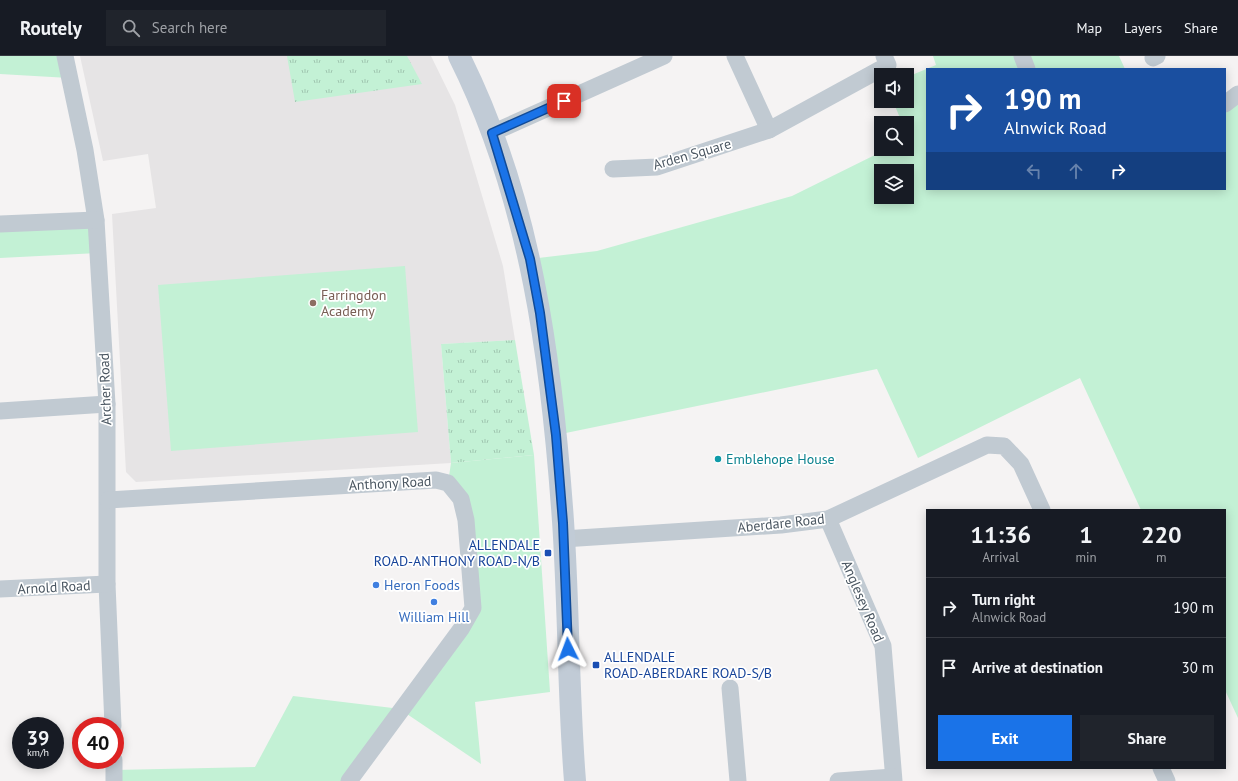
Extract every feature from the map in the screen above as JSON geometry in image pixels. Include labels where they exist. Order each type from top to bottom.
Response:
[{"type":"street","name":"Archer Road","points":[[65,56],[85,150],[96,220],[107,404],[107,584],[113,717]]},
{"type":"street","points":[[459,56],[472,82],[492,133],[530,259],[540,313],[556,435],[563,539],[575,781]]},
{"type":"street","points":[[492,133],[664,56]]},
{"type":"street","points":[[735,56],[769,130]]},
{"type":"street","name":"Arden Square","points":[[613,169],[657,167],[769,130],[888,65],[884,56]]},
{"type":"street","points":[[1022,56],[1027,68]]},
{"type":"street","points":[[1226,103],[1238,94]]},
{"type":"street","points":[[0,224],[96,220]]},
{"type":"street","points":[[0,411],[107,404]]},
{"type":"street","name":"Aberdare Road","points":[[563,539],[782,525],[828,519],[987,445],[1004,446],[1021,464],[1042,509]]},
{"type":"street","name":"Anthony Road","points":[[108,500],[436,480],[448,484],[461,499],[466,520],[473,608],[461,629],[349,781]]},
{"type":"street","name":"Anglesey Road","points":[[828,519],[883,646],[893,779]]},
{"type":"street","name":"Arnold Road","points":[[0,590],[107,584]]},
{"type":"street","points":[[730,688],[738,781]]},
{"type":"street","points":[[114,769],[114,781]]},
{"type":"street","points":[[1161,769],[1167,781]]},
{"type":"street","points":[[838,781],[893,779]]},
{"type":"shaded area","name":"Farringdon Academy","points":[[80,56],[431,56],[455,105],[503,266],[515,340],[441,344],[451,463],[136,482],[126,472],[112,214],[156,208],[148,154],[103,161]]},
{"type":"green space","points":[[0,56],[65,56],[69,78],[0,74]]},
{"type":"green space","points":[[287,56],[407,56],[422,84],[295,102]]},
{"type":"green space","points":[[933,56],[1119,56],[1125,68],[929,68],[936,65]]},
{"type":"green space","points":[[926,69],[926,190],[1226,190],[1226,103],[1238,94],[1238,718],[1226,692],[1226,509],[1141,509],[1080,378],[918,458],[877,369],[556,435],[530,259],[597,251],[792,196],[874,155],[914,156],[914,116],[899,116],[896,108],[914,108],[914,74]]},
{"type":"green space","points":[[96,220],[98,253],[0,258],[0,224]]},
{"type":"green space","points":[[405,266],[418,432],[171,451],[158,285]]},
{"type":"green space","points":[[515,340],[534,455],[451,463],[441,344]]},
{"type":"green space","points":[[534,455],[550,692],[475,702],[481,764],[401,710],[349,781],[114,781],[114,770],[255,767],[293,696],[401,709],[473,608],[466,520],[448,483],[451,463]]},
{"type":"place","name":"Farringdon Academy","points":[[313,303]]},
{"type":"place","name":"Emblehope House","points":[[718,459]]},
{"type":"place","name":"ALLENDALE ROAD-ANTHONY ROAD-N/B","points":[[548,553]]},
{"type":"place","name":"Heron Foods","points":[[376,585]]},
{"type":"place","name":"William Hill","points":[[434,602]]},
{"type":"place","name":"ALLENDALE ROAD-ABERDARE ROAD-S/B","points":[[596,665]]},
{"type":"route","points":[[564,101],[492,133],[508,181],[530,259],[540,313],[556,435],[563,523],[568,649]]}]
